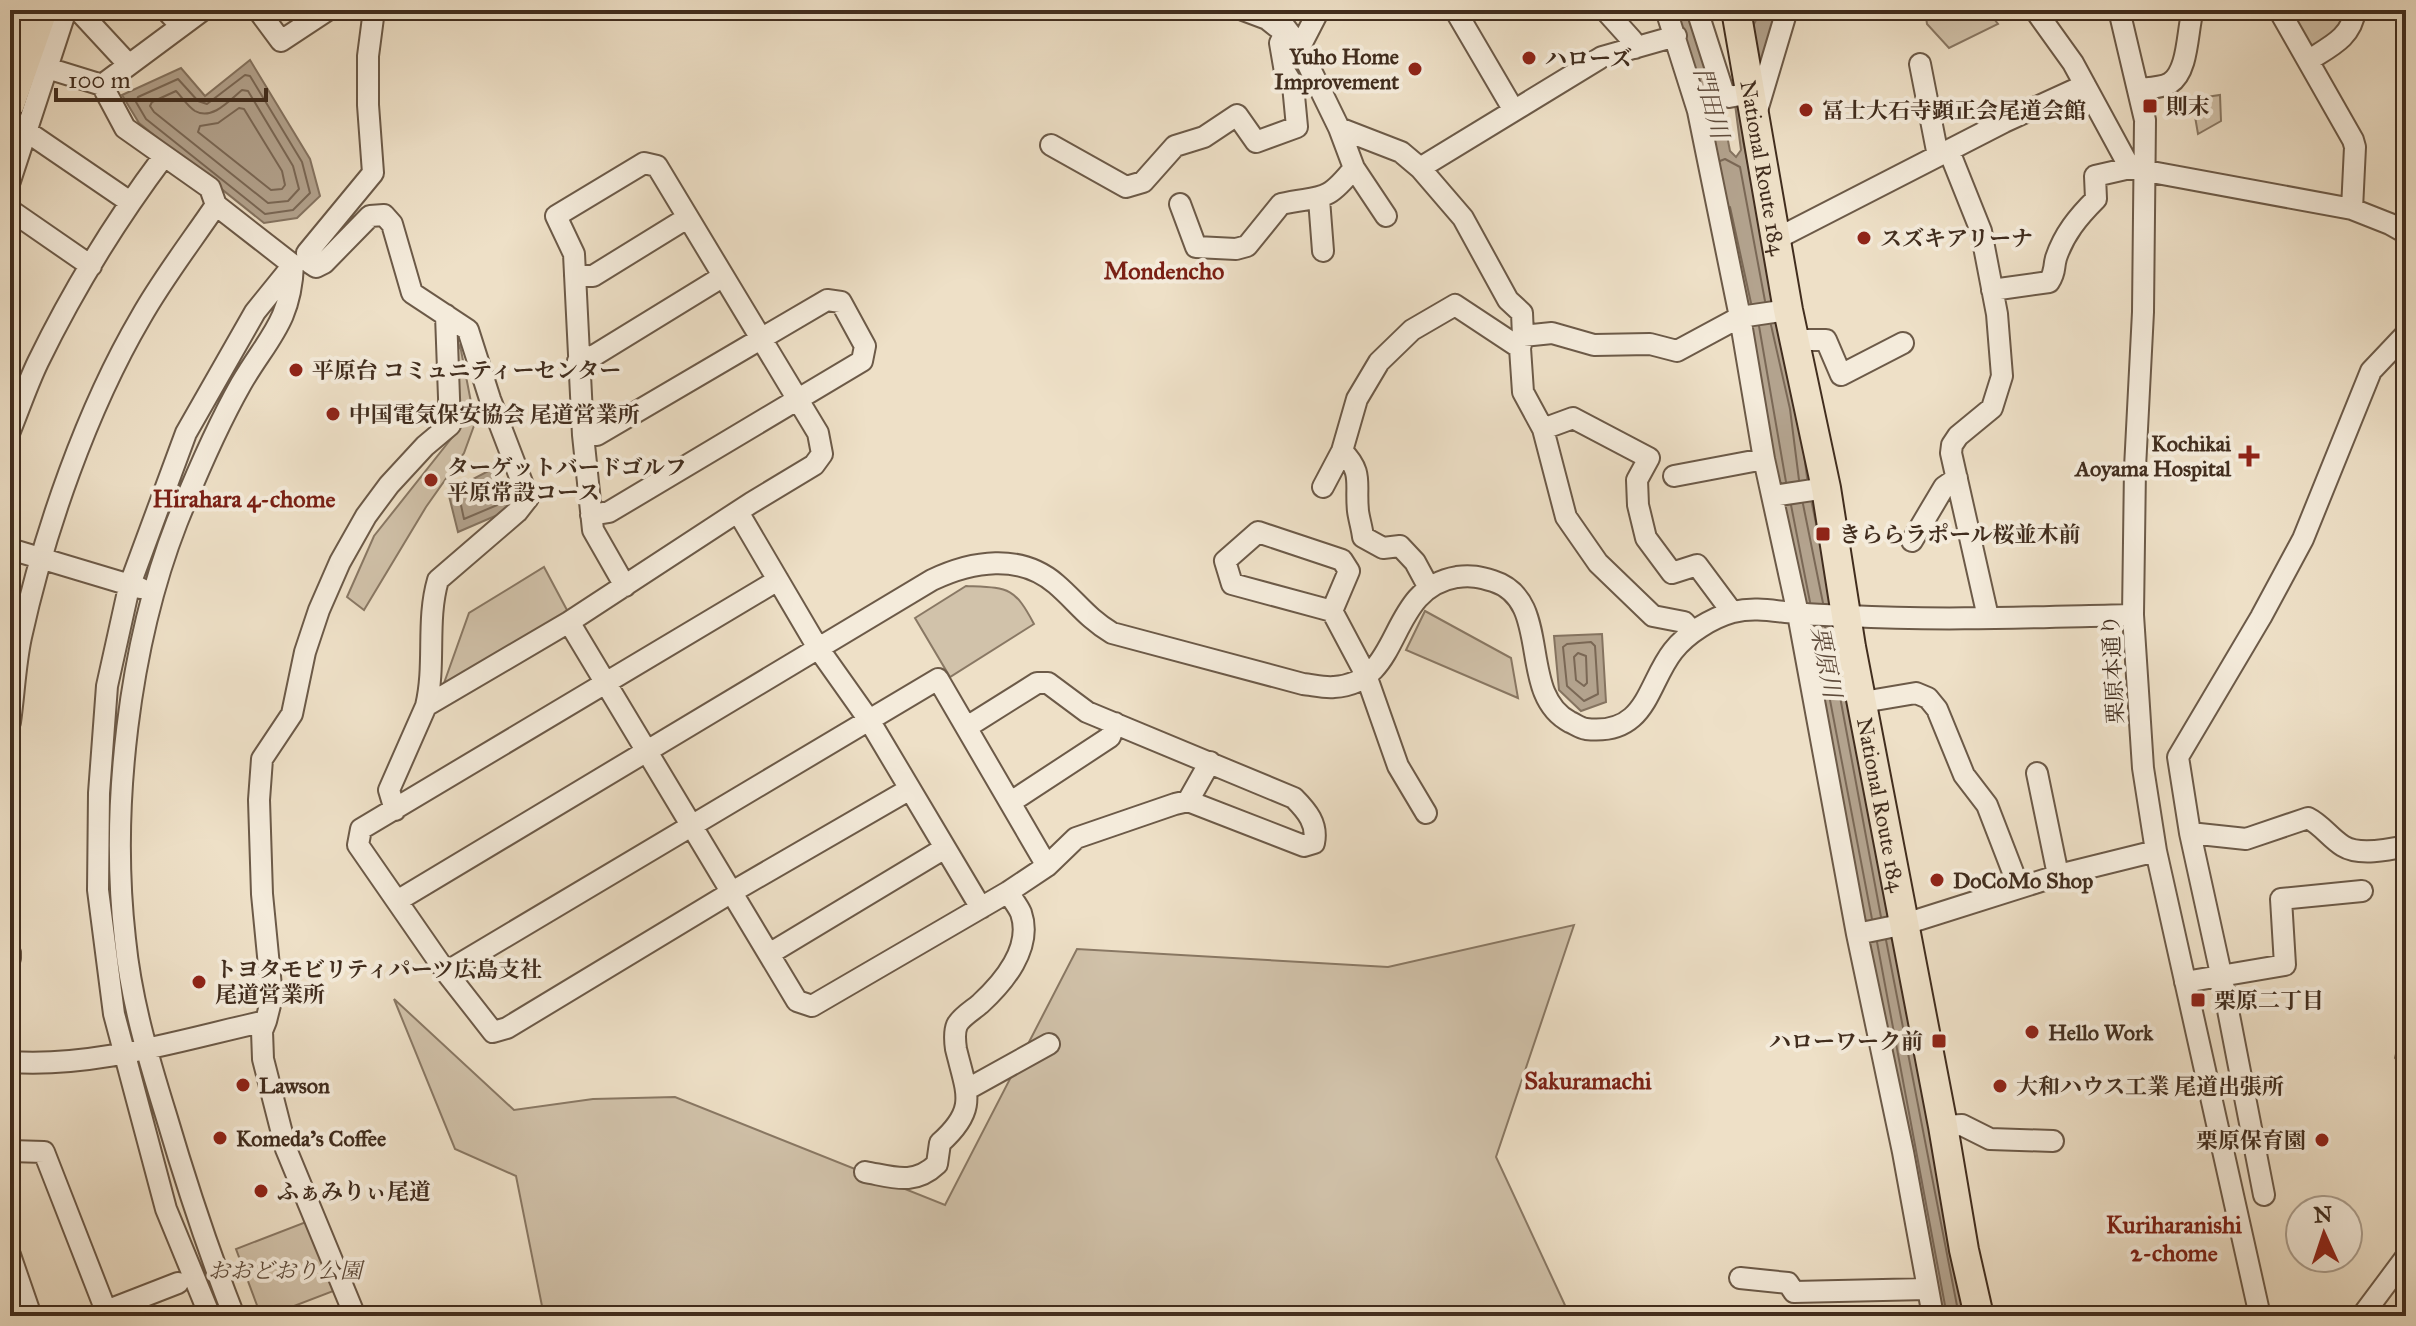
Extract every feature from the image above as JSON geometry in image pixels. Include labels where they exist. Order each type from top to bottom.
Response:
[{"type":"highway","points":[[10,36],[18,10]]},
{"type":"highway","points":[[10,104],[43,10]]},
{"type":"highway","name":"National Route 184","points":[[1743,17],[1750,103],[1776,239],[1784,311],[1795,340],[1840,615],[1863,702],[1900,925],[1979,1316]]},
{"type":"street","points":[[10,181],[66,10]]},
{"type":"street","points":[[78,10],[129,65]]},
{"type":"street","points":[[166,10],[181,26]]},
{"type":"street","points":[[102,85],[203,10]]},
{"type":"street","points":[[258,10],[281,41],[328,10]]},
{"type":"street","points":[[374,10],[368,56],[373,173],[307,253],[310,263],[316,267],[324,263],[370,216],[384,215],[392,224],[412,293],[468,330],[490,399],[528,498],[517,512],[438,580],[429,642],[430,689],[426,706],[389,790],[395,810]]},
{"type":"street","points":[[1243,10],[1267,19],[1303,41],[1319,10]]},
{"type":"street","points":[[1272,10],[1291,36],[1339,128],[1354,168],[1386,216]]},
{"type":"street","points":[[1455,10],[1513,109]]},
{"type":"street","points":[[1605,10],[1632,40],[1635,48]]},
{"type":"street","points":[[1666,10],[1698,111],[1744,316],[1764,459],[1778,495],[1802,614],[1933,1316]]},
{"type":"street","points":[[1697,10],[1723,91],[1729,97],[1750,103],[1787,10]]},
{"type":"street","points":[[2035,10],[2138,170]]},
{"type":"street","name":"栗原本通り","points":[[2119,10],[2145,120],[2138,170],[2143,312],[2135,468],[2133,615],[2143,768],[2156,851],[2260,1316]]},
{"type":"street","points":[[2138,89],[2167,84],[2177,76],[2187,49],[2193,10]]},
{"type":"street","points":[[2279,10],[2355,147],[2352,209]]},
{"type":"street","points":[[2309,60],[2337,43],[2349,31],[2355,10]]},
{"type":"street","points":[[1051,145],[1126,187],[1143,182],[1175,146],[1204,137],[1237,115],[1256,142],[1297,127],[1293,85],[1285,72],[1280,43],[1291,36]]},
{"type":"street","points":[[1420,168],[1602,57],[1676,36]]},
{"type":"street","points":[[1920,64],[1944,154],[1981,231],[1992,290],[2002,376],[1992,408],[1958,436],[1952,445],[1988,617]]},
{"type":"street","points":[[47,68],[102,85],[125,128],[210,188],[216,205],[293,265]]},
{"type":"street","points":[[1776,239],[2085,85]]},
{"type":"street","points":[[1339,128],[1401,152],[1420,168],[1463,218],[1508,300],[1522,313],[1523,392],[1543,429],[1566,517],[1598,563],[1653,616],[1684,622],[1693,632]]},
{"type":"street","points":[[26,131],[130,202]]},
{"type":"street","points":[[10,431],[38,363],[91,266],[130,202],[164,156]]},
{"type":"street","points":[[426,706],[569,622],[814,465],[822,454],[818,433],[657,166],[644,163],[556,216],[574,254],[583,435],[593,530],[625,586]]},
{"type":"street","points":[[1180,204],[1196,247],[1236,249],[1247,246],[1281,204],[1319,199],[1336,190],[1354,168]]},
{"type":"street","points":[[1992,290],[2049,282],[2056,271],[2055,261],[2074,221],[2096,199],[2095,176],[2138,170],[2352,209],[2406,233]]},
{"type":"street","points":[[1319,199],[1323,251]]},
{"type":"street","points":[[10,722],[16,638],[75,460],[102,391],[141,316],[216,205]]},
{"type":"street","points":[[10,210],[91,266]]},
{"type":"street","points":[[575,276],[593,276],[687,218]]},
{"type":"street","points":[[210,1316],[166,1209],[114,1014],[98,890],[99,793],[107,686],[129,587],[186,433],[255,312],[293,265]]},
{"type":"street","points":[[234,1316],[186,1182],[136,1010],[124,938],[120,832],[129,728],[142,642],[166,552],[196,474],[241,384],[281,324],[292,282],[293,265]]},
{"type":"street","points":[[578,361],[595,355],[722,277]]},
{"type":"street","points":[[583,435],[597,435],[827,300],[841,302],[865,346],[862,361],[798,401],[609,512],[591,515]]},
{"type":"street","points":[[1323,487],[1342,451],[1357,399],[1379,362],[1412,330],[1455,305],[1521,342],[1552,333],[1594,345],[1650,344],[1677,351],[1744,316],[1784,311]]},
{"type":"street","points":[[255,312],[281,324]]},
{"type":"street","points":[[355,1316],[286,1149],[263,1059],[262,1031],[272,997],[262,894],[259,800],[262,759],[292,714],[305,652],[340,562],[389,485],[425,446],[450,425],[446,315]]},
{"type":"street","points":[[2264,1195],[2190,833],[2178,757],[2303,539],[2371,371],[2406,334]]},
{"type":"street","points":[[1795,340],[1826,340],[1841,375],[1903,343]]},
{"type":"street","points":[[1543,429],[1573,418],[1649,458],[1637,480],[1638,505],[1646,538],[1672,573],[1697,565],[1732,612]]},
{"type":"street","points":[[1342,451],[1352,461],[1359,478],[1358,511],[1363,537],[1383,548],[1400,546],[1415,562],[1429,588]]},
{"type":"street","points":[[1674,476],[1764,459]]},
{"type":"street","points":[[1912,541],[1944,487],[1957,478]]},
{"type":"street","points":[[1778,495],[1819,489]]},
{"type":"street","points":[[738,512],[818,648],[869,720],[981,908]]},
{"type":"street","points":[[1332,611],[1349,571],[1342,560],[1258,532],[1225,561],[1232,584],[1332,611],[1366,675],[1398,766],[1426,813]]},
{"type":"street","points":[[10,549],[43,557],[129,587],[155,590]]},
{"type":"street","points":[[397,901],[932,580],[958,568],[987,563],[1012,564],[1037,572],[1055,583],[1092,621],[1112,633],[1303,684],[1333,687],[1354,683],[1377,667],[1413,600],[1443,580],[1473,575],[1501,584],[1517,599],[1530,622],[1540,683],[1548,704],[1564,719],[1583,729],[1606,729],[1628,720],[1652,693],[1674,649],[1709,621],[1732,612],[1754,609],[1840,615],[2133,615]]},
{"type":"street","points":[[778,580],[361,829],[358,845],[446,972],[493,1032],[507,1028],[910,789]]},
{"type":"street","points":[[569,622],[797,1001],[812,1006],[1008,892],[1047,866],[1076,838],[1188,801],[1304,846],[1314,843],[1317,832],[1307,811],[1294,798],[1087,712],[1048,683],[1037,683],[967,727]]},
{"type":"street","points":[[446,972],[938,679],[1047,866]]},
{"type":"street","points":[[1863,702],[1916,693],[1928,698],[1937,709],[1964,775],[1987,805],[2016,880],[2022,887]]},
{"type":"street","points":[[1011,802],[1110,737],[1115,723]]},
{"type":"street","points":[[1188,801],[1210,762]]},
{"type":"street","points":[[2143,768],[2178,766]]},
{"type":"street","points":[[2037,773],[2058,875]]},
{"type":"street","points":[[2190,833],[2246,839],[2308,818],[2321,825],[2342,846],[2353,850],[2406,846]]},
{"type":"street","points":[[769,954],[945,848]]},
{"type":"street","points":[[1861,933],[1900,925],[2058,875],[2156,851]]},
{"type":"street","points":[[2185,982],[2285,965],[2281,899],[2362,891]]},
{"type":"street","points":[[865,1172],[903,1179],[926,1175],[937,1164],[940,1143],[955,1129],[967,1109],[966,1090],[954,1041],[957,1024],[996,989],[1013,968],[1023,934],[1021,914],[1008,892]]},
{"type":"street","points":[[10,1062],[87,1058],[146,1049],[266,1021]]},
{"type":"street","points":[[966,1090],[1049,1044]]},
{"type":"street","points":[[1943,1126],[1962,1125],[1990,1139],[2053,1141]]},
{"type":"street","points":[[10,1151],[44,1152],[107,1314],[178,1283]]},
{"type":"street","points":[[10,1255],[31,1316]]},
{"type":"street","points":[[2362,1316],[2406,1257]]},
{"type":"street","points":[[1740,1278],[1788,1283],[1794,1292],[1927,1289]]},
{"type":"green space","points":[[1925,10],[1987,10],[1998,24],[1949,48],[1927,24]]},
{"type":"green space","points":[[2285,10],[2350,10],[2349,19],[2311,52]]},
{"type":"green space","points":[[2220,95],[2221,121],[2198,134],[2192,99]]},
{"type":"green space","name":"ターゲットバードゴルフ 平原常設コース","points":[[460,345],[475,423],[464,453],[426,507],[364,610],[347,597],[374,536],[458,430],[455,357]]},
{"type":"green space","points":[[544,567],[568,612],[443,686],[469,613]]},
{"type":"green space","points":[[966,586],[992,587],[1008,592],[1021,602],[1034,624],[950,677],[915,618]]},
{"type":"green space","points":[[1425,611],[1511,658],[1518,698],[1406,650]]},
{"type":"green space","points":[[1574,925],[1496,1157],[1570,1316],[544,1316],[516,1176],[455,1149],[394,999],[514,1110],[593,1099],[675,1097],[945,1205],[1077,949],[1388,967]]},
{"type":"green space","points":[[2406,973],[2406,1071],[2395,1058],[2404,1021],[2401,985]]},
{"type":"green space","name":"おおどおり公園","points":[[306,1222],[336,1290],[261,1316],[236,1249]]},
{"type":"water","points":[[1670,10],[1693,10],[1718,89],[1730,151],[1736,157],[1741,150],[1735,104],[1740,106],[1754,24],[1761,10],[1780,10],[1743,140],[1798,408],[1808,485],[1830,591],[1833,631],[1838,639],[1967,1316],[1939,1316],[1868,934]]},
{"type":"water","points":[[250,60],[310,159],[320,196],[297,218],[264,223],[139,123],[122,95],[181,68],[205,96]]},
{"type":"water","points":[[494,468],[516,507],[458,532],[448,492]]},
{"type":"water","points":[[1602,634],[1606,702],[1581,711],[1559,690],[1554,636]]},
{"type":"place","name":"ハローズ","points":[[1529,58]]},
{"type":"place","name":"Yuho Home Improvement","points":[[1415,69]]},
{"type":"place","name":"則末","points":[[2150,106]]},
{"type":"place","name":"冨士大石寺顕正会尾道会館","points":[[1806,110]]},
{"type":"place","name":"スズキアリーナ","points":[[1864,238]]},
{"type":"place","name":"平原台 コミュニティーセンター","points":[[296,370]]},
{"type":"place","name":"中国電気保安協会 尾道営業所","points":[[333,414]]},
{"type":"place","name":"Kochikai Aoyama Hospital","points":[[2249,456]]},
{"type":"place","name":"ターゲットバードゴルフ 平原常設コース","points":[[431,480]]},
{"type":"place","name":"きららラポール桜並木前","points":[[1823,534]]},
{"type":"place","name":"DoCoMo Shop","points":[[1937,880]]},
{"type":"place","name":"トヨタモビリティパーツ広島支社 尾道営業所","points":[[199,982]]},
{"type":"place","name":"栗原二丁目","points":[[2198,1000]]},
{"type":"place","name":"Hello Work","points":[[2032,1032]]},
{"type":"place","name":"ハローワーク前","points":[[1939,1041]]},
{"type":"place","name":"Lawson","points":[[243,1085]]},
{"type":"place","name":"大和ハウス工業 尾道出張所","points":[[2000,1086]]},
{"type":"place","name":"Komeda's Coffee","points":[[220,1138]]},
{"type":"place","name":"栗原保育園","points":[[2322,1140]]},
{"type":"place","name":"ふぁみりぃ尾道","points":[[261,1191]]},
{"type":"district","name":"Mondencho","points":[[1164,271]]},
{"type":"district","name":"Hirahara 4-chome","points":[[244,499]]},
{"type":"district","name":"Sakuramachi","points":[[1588,1081]]},
{"type":"district","name":"Kuriharanishi 2-chome","points":[[2174,1239]]},
{"type":"water label","name":"門田川","points":[[1711,103]]},
{"type":"water label","name":"栗原川","points":[[1826,662]]}]
